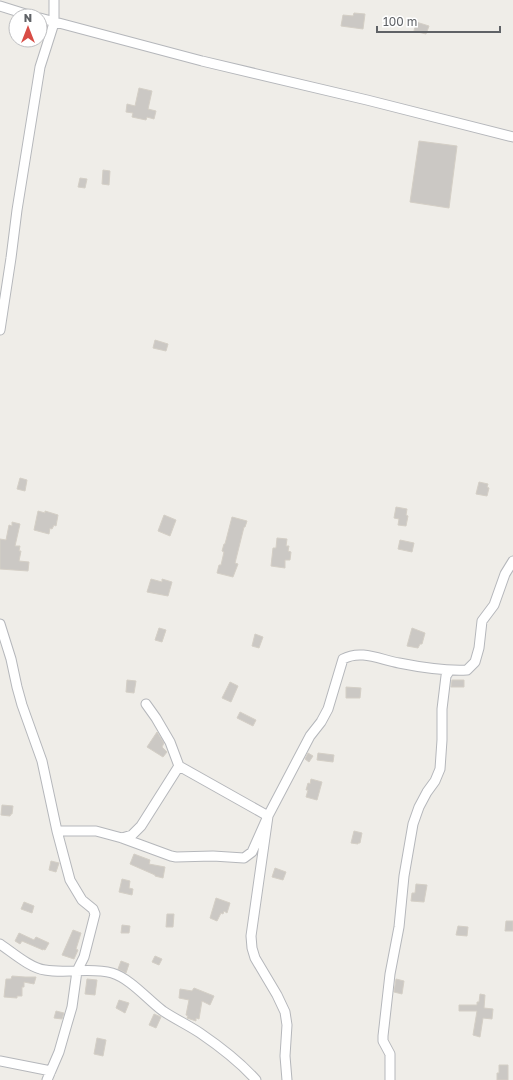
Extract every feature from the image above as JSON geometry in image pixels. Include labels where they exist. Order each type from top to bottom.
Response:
[{"type":"street","points":[[0,330],[11,258],[16,210],[40,67],[54,23],[54,0]]},
{"type":"street","points":[[48,21],[202,61],[367,100],[513,137]]},
{"type":"street","points":[[57,831],[96,832],[122,838],[171,856],[244,858],[252,852],[268,816],[310,736],[321,722],[328,709],[343,659],[350,655],[362,655],[400,663],[450,670],[467,670],[474,662],[479,648],[482,621],[494,605],[505,574],[513,561]]},
{"type":"street","points":[[0,624],[11,659],[18,693],[42,761],[57,831],[70,880],[82,900],[93,909],[95,914],[84,957],[77,971],[72,1007],[59,1052],[46,1080]]},
{"type":"street","points":[[390,1080],[390,1054],[383,1041],[383,1036],[390,974],[402,904],[404,876],[413,824],[426,792],[435,781],[440,769],[442,709],[446,676],[450,670]]},
{"type":"street","points":[[146,704],[166,736],[179,766],[268,816]]},
{"type":"street","points":[[122,838],[132,835],[141,826],[179,766]]},
{"type":"street","points":[[268,816],[251,936],[255,958],[277,995],[285,1012],[287,1025],[287,1080]]},
{"type":"street","points":[[0,944],[32,965],[43,970],[100,970],[114,974],[132,985],[163,1011],[200,1033],[246,1070],[256,1080]]},
{"type":"street","points":[[0,1061],[51,1071]]},
{"type":"building","points":[[354,13],[365,14],[363,29],[341,26],[343,15],[353,16]]},
{"type":"building","points":[[416,22],[429,26],[426,34],[414,31]]},
{"type":"building","points":[[139,88],[152,91],[148,109],[156,111],[154,119],[147,117],[146,120],[132,117],[133,113],[126,112],[127,104],[135,106]]},
{"type":"building","points":[[419,141],[457,146],[449,208],[410,202]]},
{"type":"building","points":[[103,170],[110,171],[109,185],[102,184]]},
{"type":"building","points":[[80,178],[87,179],[85,188],[78,187]]},
{"type":"building","points":[[155,340],[168,344],[166,351],[153,348]]},
{"type":"building","points":[[20,478],[27,480],[25,491],[17,489]]},
{"type":"building","points":[[479,482],[488,484],[487,487],[489,488],[487,496],[476,494]]},
{"type":"building","points":[[396,507],[407,509],[406,515],[408,516],[406,526],[398,525],[399,519],[394,518]]},
{"type":"building","points":[[38,511],[45,513],[45,511],[58,515],[56,526],[54,525],[52,529],[50,528],[49,534],[34,530]]},
{"type":"building","points":[[164,515],[176,520],[170,536],[158,531]]},
{"type":"building","points":[[232,517],[247,521],[244,527],[235,563],[238,564],[233,577],[217,573],[219,565],[221,565],[224,552],[222,551]]},
{"type":"building","points":[[12,522],[20,524],[15,546],[20,546],[19,551],[21,551],[19,561],[29,562],[28,571],[0,569],[0,539],[6,540],[9,525],[12,526]]},
{"type":"building","points":[[277,538],[287,539],[286,546],[289,546],[288,551],[291,552],[290,560],[285,560],[285,568],[271,566],[273,548],[276,548]]},
{"type":"building","points":[[400,540],[414,543],[412,552],[398,549]]},
{"type":"building","points":[[151,579],[162,582],[162,579],[172,582],[168,596],[147,592]]},
{"type":"building","points":[[159,628],[166,630],[162,642],[155,640]]},
{"type":"building","points":[[412,628],[425,633],[422,644],[420,644],[418,648],[407,646]]},
{"type":"building","points":[[255,634],[263,637],[259,648],[252,646]]},
{"type":"building","points":[[127,680],[136,681],[134,693],[126,692]]},
{"type":"building","points":[[452,680],[464,680],[464,687],[451,687]]},
{"type":"building","points":[[230,682],[238,686],[231,702],[222,698]]},
{"type":"building","points":[[346,687],[361,688],[360,698],[346,698]]},
{"type":"building","points":[[240,712],[256,720],[253,726],[237,718]]},
{"type":"building","points":[[157,732],[164,743],[162,747],[167,752],[163,757],[147,747]]},
{"type":"building","points":[[308,753],[313,756],[309,762],[305,759]]},
{"type":"building","points":[[318,753],[334,755],[333,762],[317,760]]},
{"type":"building","points":[[311,779],[322,782],[317,800],[306,797],[308,790],[306,790]]},
{"type":"building","points":[[2,805],[13,806],[12,814],[10,816],[1,815]]},
{"type":"building","points":[[354,831],[362,833],[360,843],[358,844],[351,843]]},
{"type":"building","points":[[134,854],[150,860],[149,864],[165,867],[163,878],[155,876],[130,864]]},
{"type":"building","points":[[51,861],[59,863],[56,872],[49,870]]},
{"type":"building","points":[[275,868],[286,872],[283,880],[272,877]]},
{"type":"building","points":[[122,879],[130,881],[129,888],[133,889],[132,895],[119,892]]},
{"type":"building","points":[[416,884],[427,885],[424,902],[411,901],[412,893],[415,893]]},
{"type":"building","points":[[216,898],[230,903],[227,913],[224,911],[223,914],[221,913],[217,921],[210,918]]},
{"type":"building","points":[[24,902],[34,906],[32,913],[21,909]]},
{"type":"building","points":[[167,914],[174,914],[173,927],[166,927]]},
{"type":"building","points":[[506,921],[513,921],[513,931],[505,931]]},
{"type":"building","points":[[122,925],[130,926],[129,933],[121,933]]},
{"type":"building","points":[[458,926],[468,927],[467,936],[456,935]]},
{"type":"building","points":[[73,930],[81,933],[76,949],[78,950],[74,959],[62,955]]},
{"type":"building","points":[[19,933],[34,940],[36,937],[49,943],[45,950],[22,941],[20,944],[15,941]]},
{"type":"building","points":[[155,956],[162,959],[159,965],[152,962]]},
{"type":"building","points":[[121,961],[129,964],[126,973],[118,969]]},
{"type":"building","points":[[12,976],[36,977],[34,984],[24,982],[24,987],[22,987],[22,996],[17,996],[17,998],[4,997],[6,979],[11,979]]},
{"type":"building","points":[[87,979],[97,980],[95,995],[85,994]]},
{"type":"building","points":[[396,979],[404,981],[402,994],[394,992]]},
{"type":"building","points":[[194,988],[214,996],[210,1005],[202,1001],[199,1019],[196,1018],[196,1021],[187,1018],[188,1016],[186,1015],[189,1000],[179,998],[180,989],[192,991]]},
{"type":"building","points":[[480,994],[485,995],[484,1008],[493,1009],[492,1019],[483,1018],[480,1037],[473,1035],[477,1011],[459,1011],[459,1005],[477,1005]]},
{"type":"building","points":[[119,1000],[129,1003],[125,1013],[116,1008]]},
{"type":"building","points":[[56,1011],[64,1013],[62,1019],[54,1018]]},
{"type":"building","points":[[154,1014],[161,1017],[156,1028],[149,1025]]},
{"type":"building","points":[[97,1038],[106,1040],[103,1056],[94,1054]]},
{"type":"building","points":[[499,1065],[508,1065],[508,1080],[497,1080]]}]
